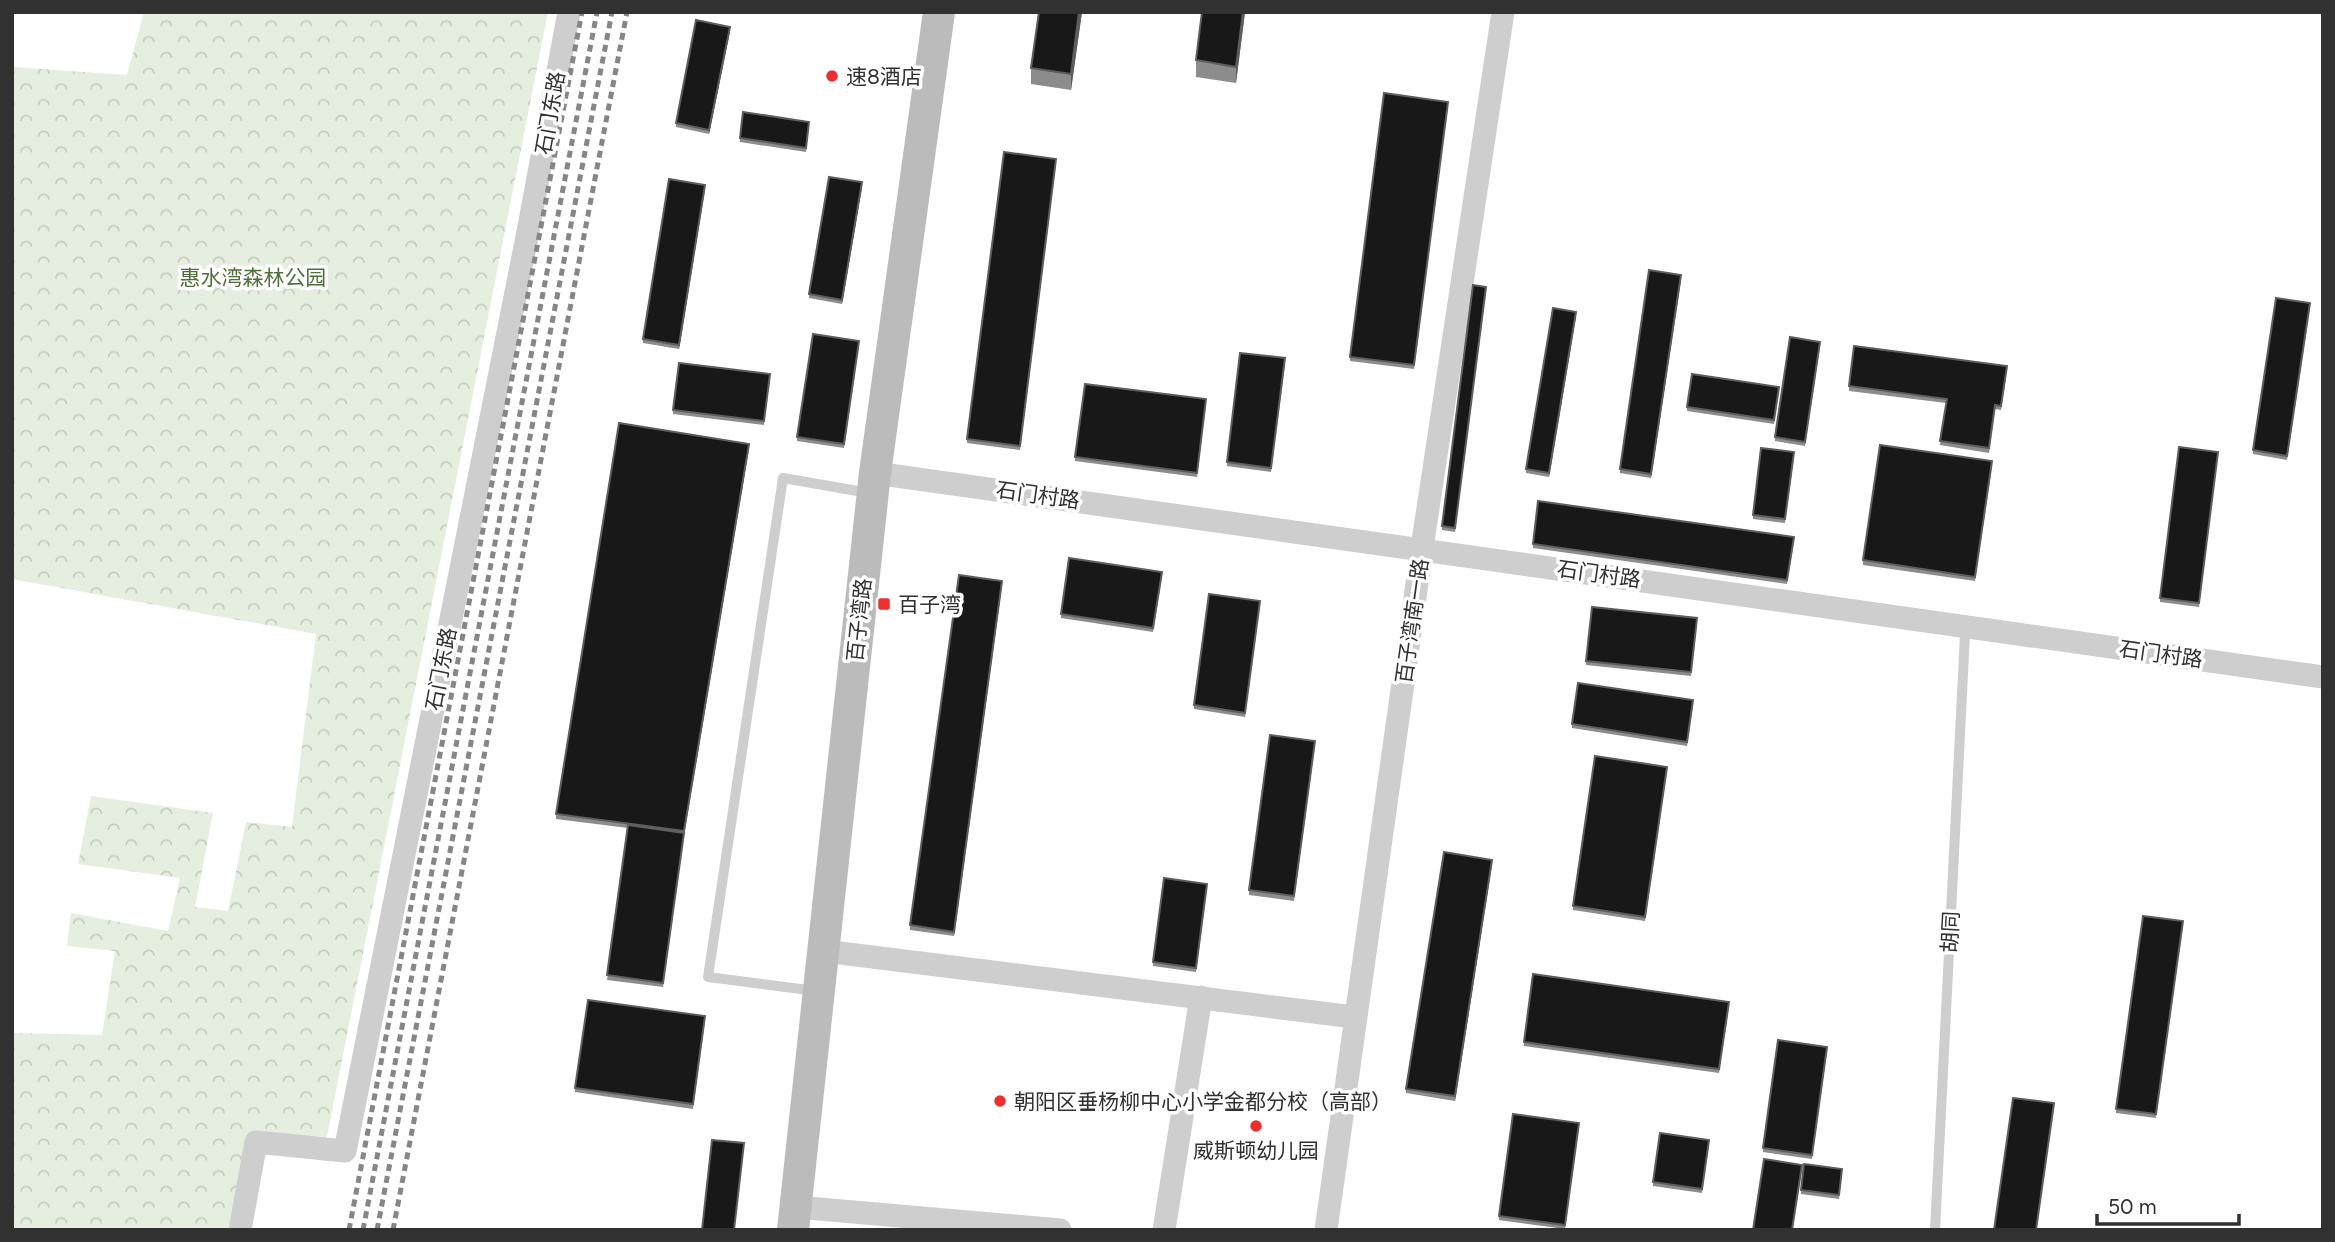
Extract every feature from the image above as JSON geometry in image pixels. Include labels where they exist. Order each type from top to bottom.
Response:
[{"type":"street","name":"石门东路","points":[[240,1230],[256,1142],[345,1151],[527,237],[569,12]]},
{"type":"street","name":"百子湾路","points":[[794,1218],[874,483],[939,12]]},
{"type":"street","name":"百子湾南一路","points":[[1326,1230],[1422,548],[1503,12]]},
{"type":"street","name":"石门村路","points":[[874,483],[1422,548],[2323,677]]},
{"type":"street","points":[[824,951],[1354,1017]]},
{"type":"street","points":[[1164,1230],[1201,998]]},
{"type":"street","points":[[794,1218],[1060,1230]]},
{"type":"lane","points":[[819,992],[708,977],[783,478],[874,483]]},
{"type":"lane","name":"胡同","points":[[1935,1230],[1965,635]]},
{"type":"green space","name":"惠水湾森林公园","points":[[144,12],[548,12],[327,1137],[250,1133],[228,1230],[12,1230],[12,1033],[102,1035],[115,951],[67,946],[71,913],[168,931],[180,878],[78,864],[91,796],[213,813],[195,907],[228,911],[246,822],[292,827],[316,634],[12,579],[12,67],[127,75]]},
{"type":"building","points":[[1039,12],[1079,12],[1071,74],[1031,68]]},
{"type":"building","points":[[1202,12],[1243,12],[1236,67],[1196,60]]},
{"type":"building","points":[[696,20],[730,27],[709,130],[676,123]]},
{"type":"building","points":[[1384,93],[1448,102],[1414,365],[1350,357]]},
{"type":"building","points":[[743,112],[809,122],[806,148],[740,138]]},
{"type":"building","points":[[1004,152],[1056,159],[1020,446],[967,439]]},
{"type":"building","points":[[829,177],[862,182],[842,300],[809,294]]},
{"type":"building","points":[[669,179],[705,185],[679,345],[643,339]]},
{"type":"building","points":[[1649,270],[1681,275],[1651,474],[1620,469]]},
{"type":"building","points":[[1473,285],[1486,287],[1455,528],[1442,526]]},
{"type":"building","points":[[2276,298],[2310,303],[2287,456],[2253,450]]},
{"type":"building","points":[[1553,308],[1576,312],[1549,473],[1526,469]]},
{"type":"building","points":[[813,334],[859,341],[844,444],[797,437]]},
{"type":"building","points":[[1790,337],[1820,342],[1805,442],[1775,437]]},
{"type":"building","points":[[1854,346],[2007,366],[2001,406],[1995,405],[1989,448],[1940,441],[1947,399],[1849,386]]},
{"type":"building","points":[[1240,353],[1285,358],[1271,468],[1227,462]]},
{"type":"building","points":[[679,363],[770,374],[764,421],[673,410]]},
{"type":"building","points":[[1692,374],[1779,387],[1774,420],[1687,407]]},
{"type":"building","points":[[1085,384],[1206,399],[1197,473],[1075,457]]},
{"type":"building","points":[[619,423],[749,444],[684,831],[556,814]]},
{"type":"building","points":[[1880,445],[1992,461],[1975,577],[1863,560]]},
{"type":"building","points":[[2179,447],[2218,452],[2199,603],[2160,598]]},
{"type":"building","points":[[1761,448],[1794,452],[1785,519],[1753,515]]},
{"type":"building","points":[[1538,501],[1794,537],[1787,580],[1533,544]]},
{"type":"building","points":[[1069,558],[1162,572],[1153,628],[1061,614]]},
{"type":"building","points":[[959,575],[1002,581],[954,932],[910,925]]},
{"type":"building","points":[[1209,594],[1260,601],[1245,713],[1194,705]]},
{"type":"building","points":[[1592,607],[1697,618],[1691,672],[1586,661]]},
{"type":"building","points":[[1578,683],[1693,700],[1687,742],[1572,724]]},
{"type":"building","points":[[1270,735],[1315,741],[1294,896],[1249,890]]},
{"type":"building","points":[[1595,756],[1667,767],[1645,917],[1573,906]]},
{"type":"building","points":[[628,825],[684,833],[663,983],[607,975]]},
{"type":"building","points":[[1444,852],[1492,860],[1455,1096],[1406,1089]]},
{"type":"building","points":[[1164,878],[1207,884],[1196,968],[1153,962]]},
{"type":"building","points":[[2143,916],[2183,921],[2156,1114],[2116,1109]]},
{"type":"building","points":[[1533,974],[1729,1002],[1719,1069],[1524,1042]]},
{"type":"building","points":[[588,1000],[705,1016],[693,1104],[575,1088]]},
{"type":"building","points":[[1778,1040],[1827,1047],[1812,1155],[1763,1148]]},
{"type":"building","points":[[2013,1098],[2054,1103],[2036,1230],[1994,1230]]},
{"type":"building","points":[[1513,1114],[1579,1123],[1565,1225],[1499,1216]]},
{"type":"building","points":[[1660,1133],[1709,1140],[1702,1189],[1653,1182]]},
{"type":"building","points":[[712,1140],[744,1143],[734,1230],[702,1230]]},
{"type":"building","points":[[1764,1159],[1802,1165],[1792,1230],[1753,1230]]},
{"type":"building","points":[[1804,1164],[1842,1169],[1839,1195],[1801,1190]]},
{"type":"railway","points":[[349,1230],[582,12]]},
{"type":"railway","points":[[363,1230],[597,12]]},
{"type":"railway","points":[[377,1230],[612,12]]},
{"type":"railway","points":[[393,1230],[627,12]]},
{"type":"place","name":"速8酒店","points":[[832,76]]},
{"type":"place","name":"百子湾","points":[[884,604]]},
{"type":"place","name":"朝阳区垂杨柳中心小学金都分校（高部）","points":[[1000,1101]]},
{"type":"place","name":"威斯顿幼儿园","points":[[1256,1126]]}]
